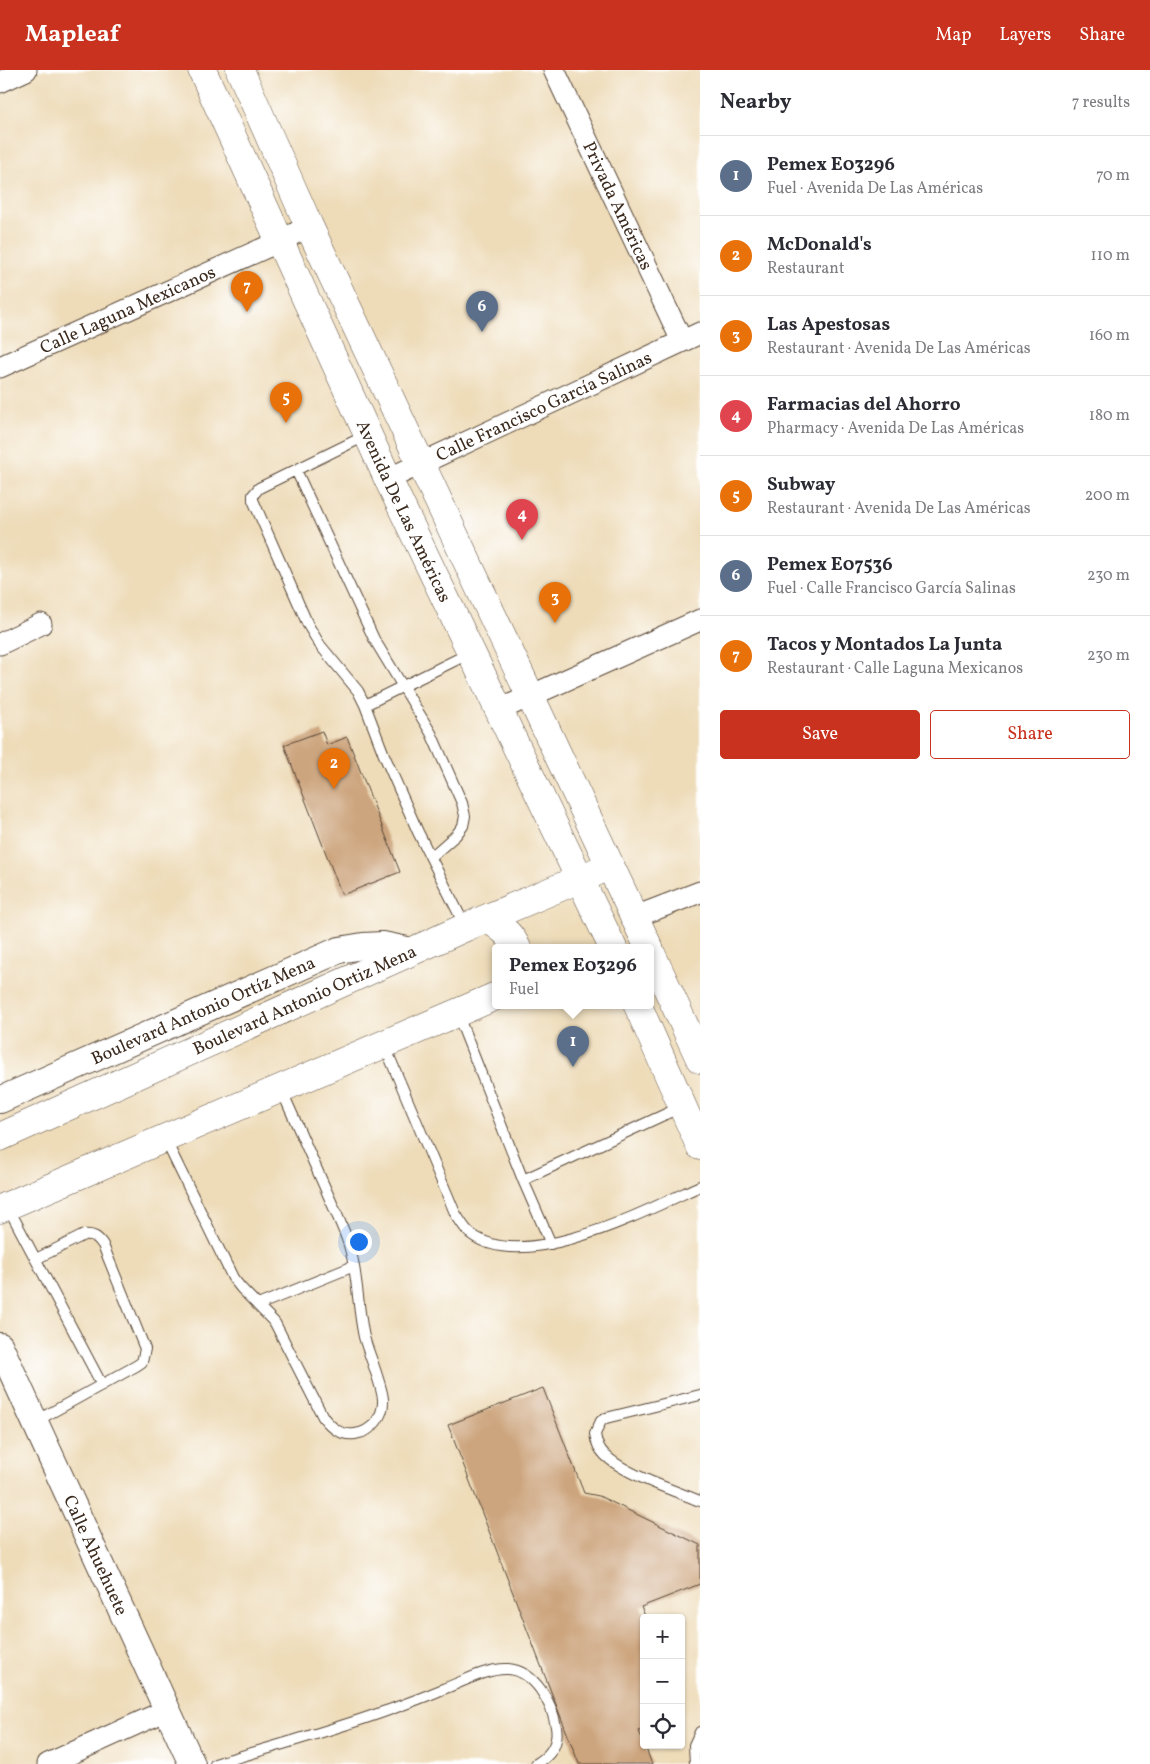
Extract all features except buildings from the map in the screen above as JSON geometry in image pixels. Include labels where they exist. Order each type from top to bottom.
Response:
[{"type":"main road","name":"Avenida De Las Américas","points":[[202,70],[388,479],[581,878],[610,944]]},
{"type":"main road","name":"Avenida De Las Américas","points":[[240,70],[309,226],[647,944]]},
{"type":"main road","name":"Boulevard Antonio Ortiz Mena","points":[[0,1137],[412,951],[609,866]]},
{"type":"main road","points":[[615,944],[635,917]]},
{"type":"main road","points":[[476,923],[499,925],[514,944]]},
{"type":"main road","name":"Avenida De Las Américas","points":[[654,959],[700,1059]]},
{"type":"main road","points":[[4,1208],[492,998]]},
{"type":"main road","points":[[639,1009],[700,1146]]},
{"type":"street","points":[[0,82],[26,70]]},
{"type":"street","name":"Privada Américas","points":[[554,70],[691,337]]},
{"type":"street","name":"Calle Laguna Mexicanos","points":[[0,367],[280,241],[309,226]]},
{"type":"street","name":"Calle Francisco García Salinas","points":[[388,479],[691,337]]},
{"type":"street","points":[[499,710],[700,620]]},
{"type":"street","points":[[0,644],[41,624]]},
{"type":"street","points":[[635,917],[700,892]]},
{"type":"street","name":"Boulevard Antonio Ortíz Mena","points":[[0,1100],[339,950],[383,945],[412,951]]},
{"type":"street","name":"Calle Ahuehuete","points":[[0,1346],[192,1764]]},
{"type":"street","points":[[48,1764],[167,1710]]},
{"type":"lane","points":[[368,434],[258,488],[253,495],[254,505],[308,624],[320,645],[358,691],[384,755],[431,857],[476,923]]},
{"type":"lane","points":[[296,470],[368,627],[402,688],[431,734],[446,764],[464,809],[464,820],[460,831],[431,857]]},
{"type":"lane","points":[[365,705],[471,653]]},
{"type":"lane","points":[[457,1012],[523,1180],[551,1244]]},
{"type":"lane","points":[[383,1043],[452,1204],[463,1225],[471,1234],[487,1242],[503,1246],[551,1244],[587,1235],[700,1186]]},
{"type":"lane","points":[[164,1138],[233,1278],[275,1323],[323,1417],[330,1426],[341,1433],[354,1434],[363,1432],[372,1427],[378,1419],[382,1409],[383,1398],[367,1348],[360,1315],[354,1266],[347,1240],[280,1088]]},
{"type":"lane","points":[[523,1180],[682,1107]]},
{"type":"lane","points":[[4,1208],[36,1258],[102,1385]]},
{"type":"lane","points":[[35,1422],[142,1362],[145,1349],[104,1245],[96,1236],[84,1235],[36,1258]]},
{"type":"lane","points":[[258,1305],[354,1266]]},
{"type":"lane","points":[[700,1395],[606,1418],[601,1421],[595,1434],[600,1448],[606,1456],[620,1465],[656,1484],[700,1501]]},
{"type":"lane","points":[[215,1764],[387,1711],[474,1677],[497,1670],[508,1669],[520,1672],[539,1687],[556,1727],[553,1749],[547,1757],[536,1764]]},
{"type":"lane","points":[[695,1764],[694,1745],[700,1732]]},
{"type":"place","name":"Tacos y Montados La Junta","points":[[247,312]]},
{"type":"place","name":"Pemex E07536","points":[[482,332]]},
{"type":"place","name":"Subway","points":[[286,423]]},
{"type":"place","name":"Farmacias del Ahorro","points":[[522,540]]},
{"type":"place","name":"Las Apestosas","points":[[555,623]]},
{"type":"place","name":"McDonald's","points":[[334,789]]},
{"type":"place","name":"Pemex E03296","points":[[573,1067]]}]
